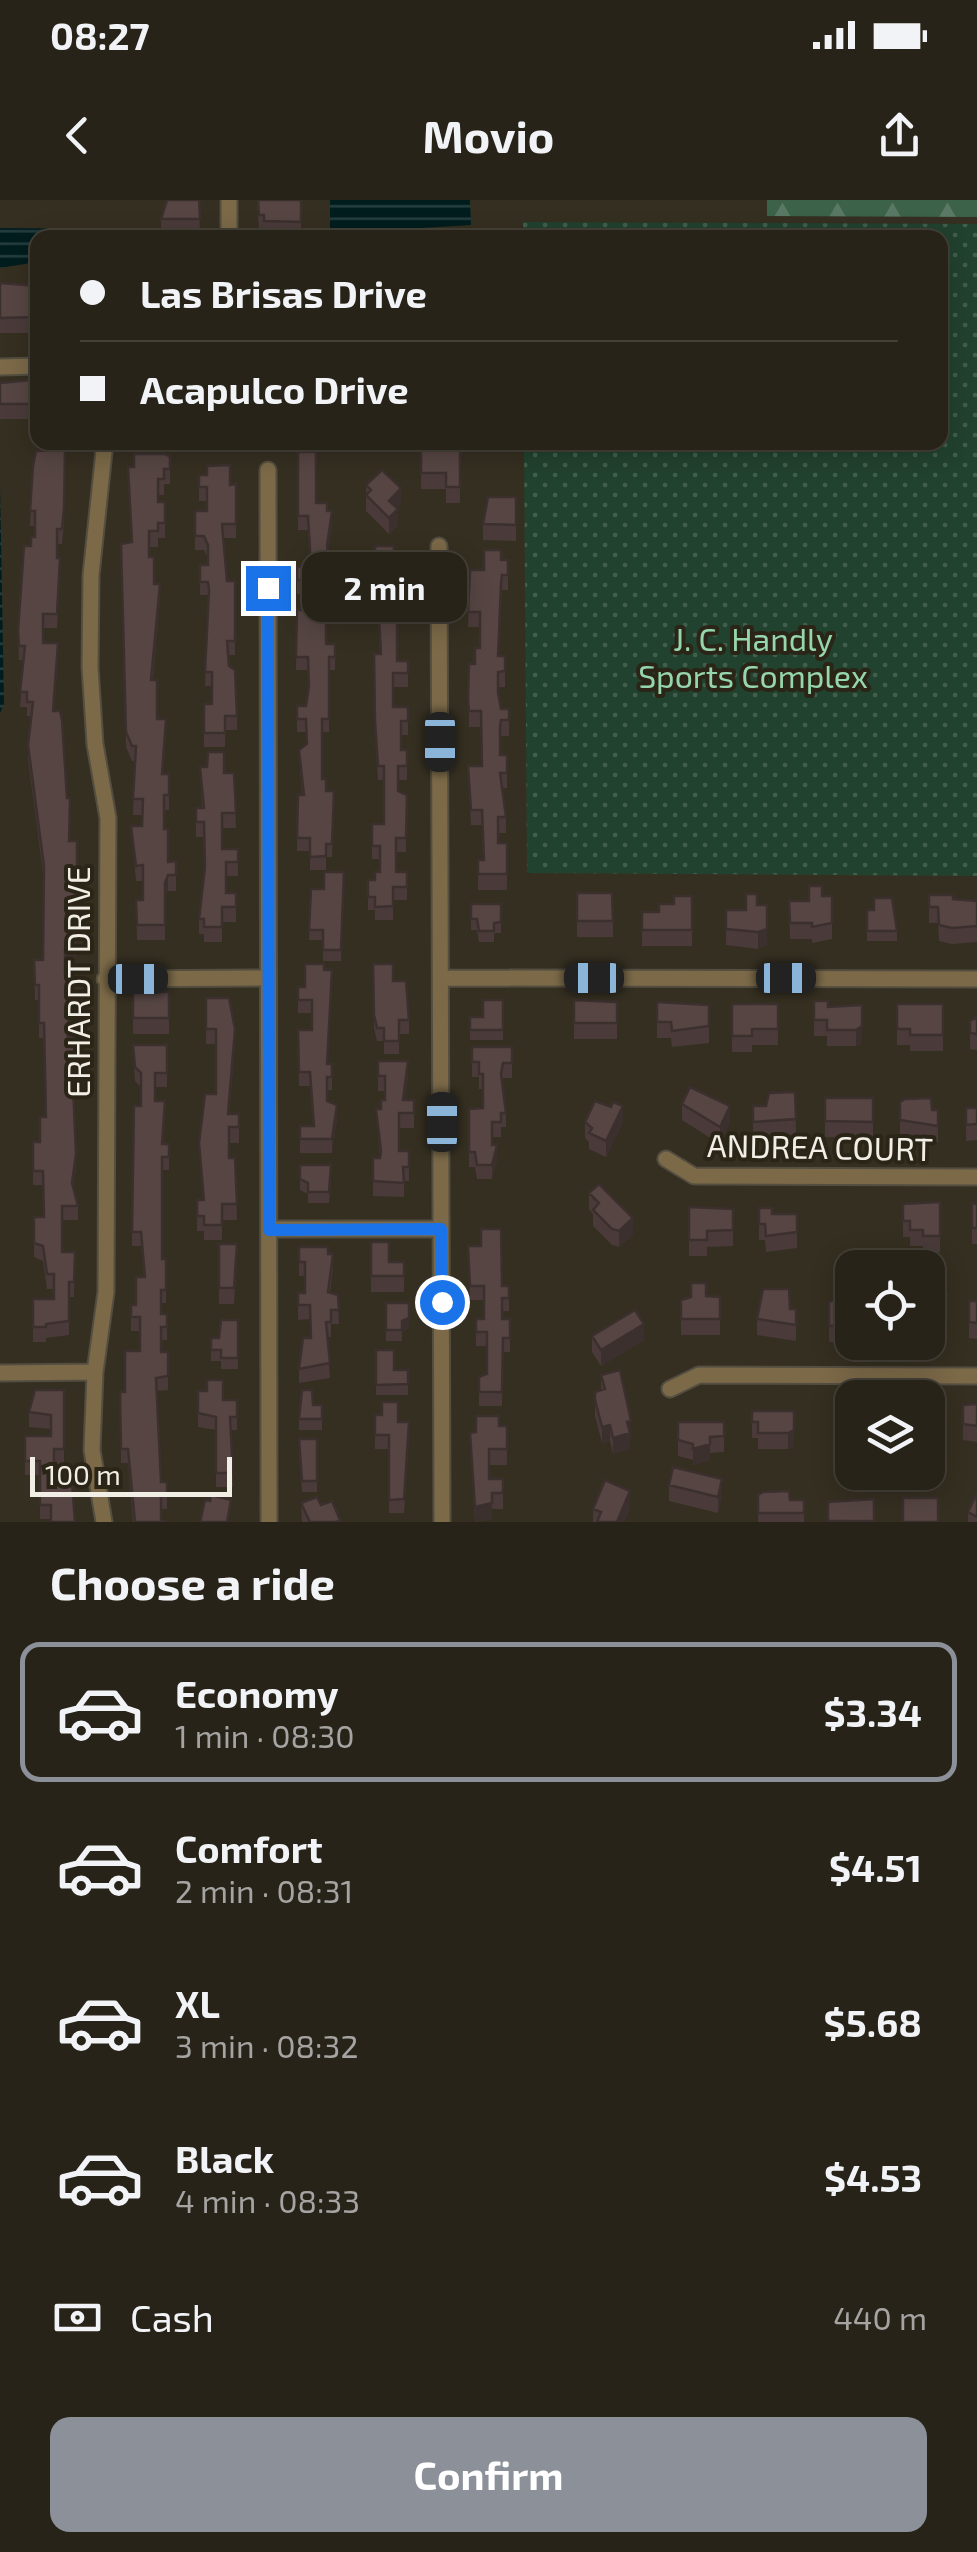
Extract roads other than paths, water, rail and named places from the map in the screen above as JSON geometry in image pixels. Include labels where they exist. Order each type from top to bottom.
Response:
[{"type":"street","points":[[229,200],[229,230]]},
{"type":"street","points":[[0,367],[30,366]]},
{"type":"street","name":"ERHARDT DRIVE","points":[[104,450],[90,611],[95,744],[108,818],[106,1292],[95,1372],[92,1450],[104,1522]]},
{"type":"street","points":[[268,470],[269,1522]]},
{"type":"street","points":[[439,546],[442,1522]]},
{"type":"street","points":[[105,979],[268,978]]},
{"type":"street","points":[[442,978],[977,979]]},
{"type":"street","name":"ANDREA COURT","points":[[666,1159],[694,1176],[977,1177]]},
{"type":"street","points":[[269,1230],[441,1229]]},
{"type":"street","points":[[0,1373],[95,1372]]},
{"type":"street","points":[[670,1390],[700,1375],[977,1376]]},
{"type":"water","points":[[330,200],[470,200],[471,225],[330,230]]},
{"type":"water","points":[[0,228],[110,230],[30,230],[30,263],[0,268]]},
{"type":"water","points":[[0,484],[4,704],[0,713]]},
{"type":"park label","name":"J. C. Handly Sports Complex","points":[[753,658]]}]
